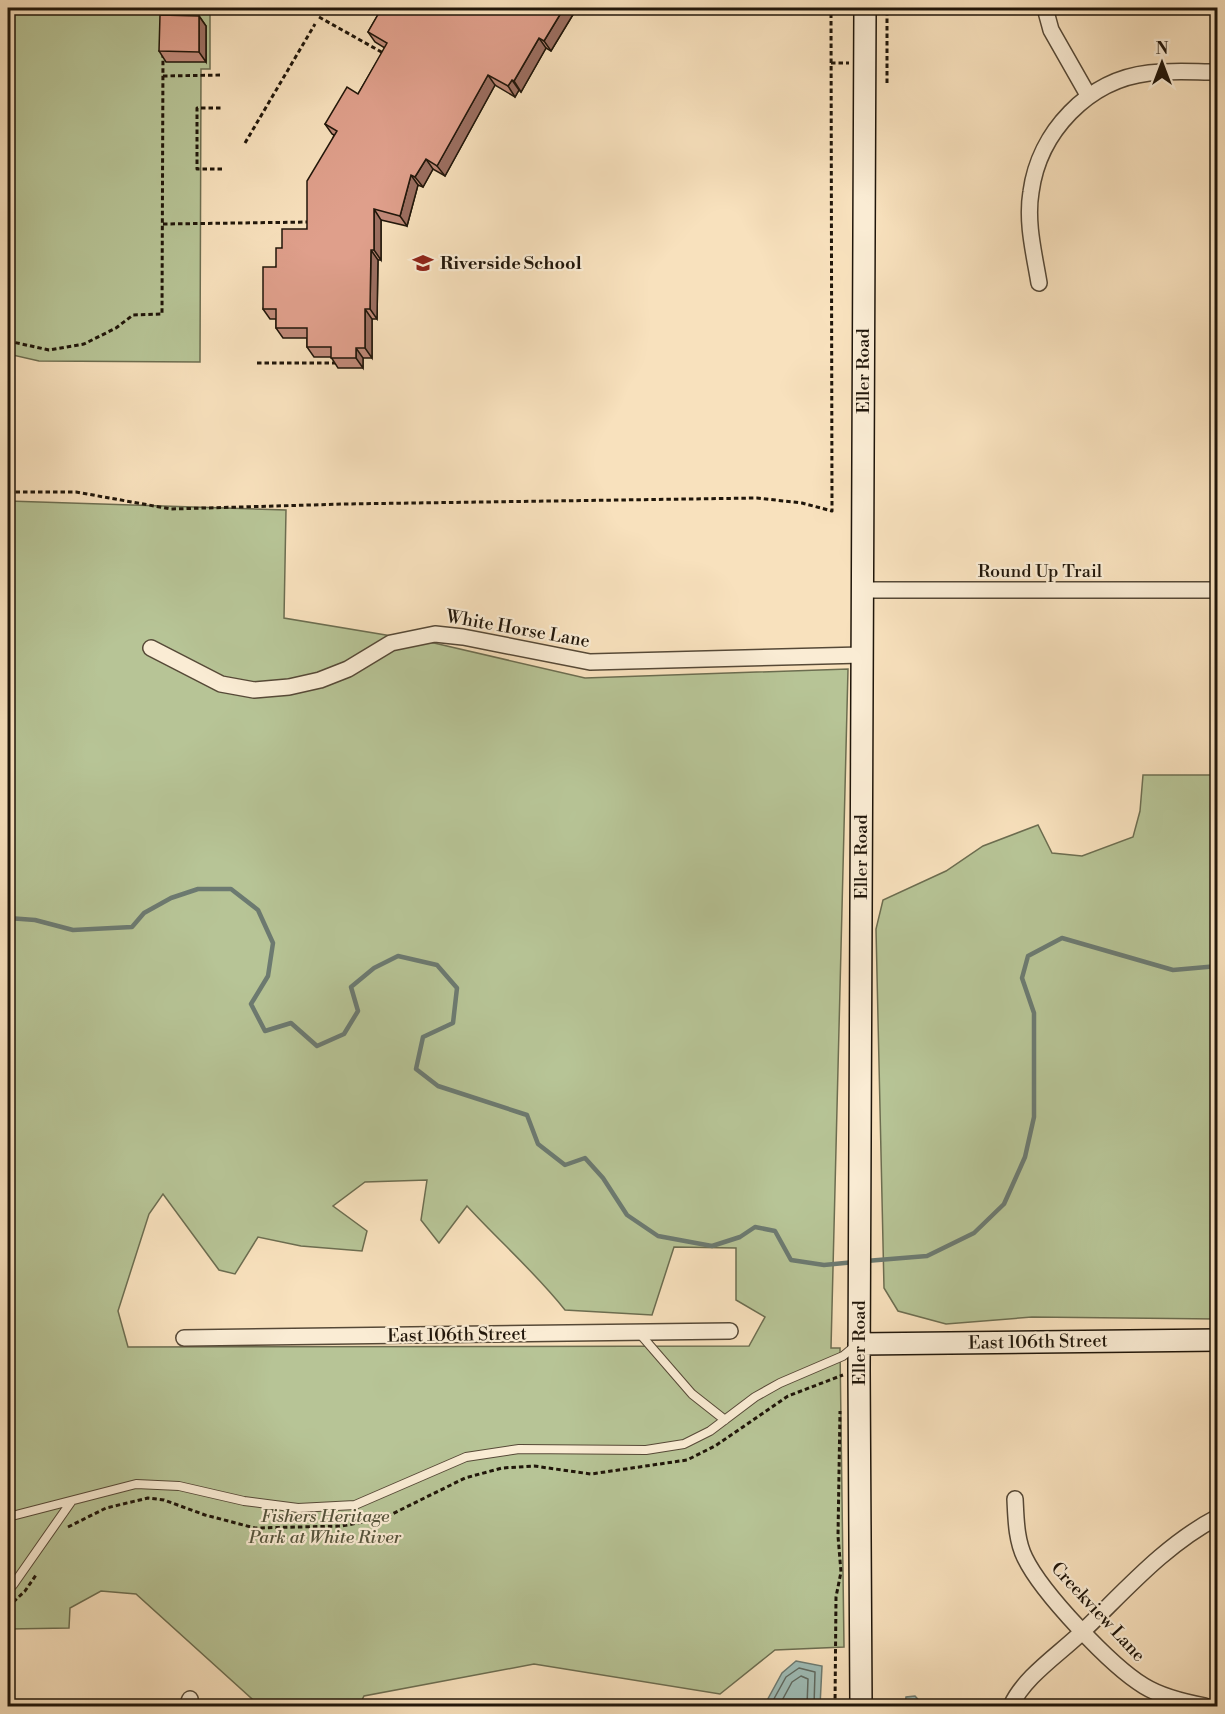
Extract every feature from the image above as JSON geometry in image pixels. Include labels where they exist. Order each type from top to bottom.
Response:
[{"type":"street","name":"Eller Road","points":[[861,1707],[859,1228],[865,8]]},
{"type":"street","points":[[1045,8],[1052,30],[1089,95]]},
{"type":"street","points":[[1039,283],[1030,214],[1031,191],[1037,167],[1049,138],[1089,95],[1147,73],[1218,72]]},
{"type":"street","name":"Round Up Trail","points":[[862,590],[1218,590]]},
{"type":"street","name":"White Horse Lane","points":[[151,648],[221,684],[254,690],[289,687],[320,680],[348,669],[391,643],[435,634],[463,637],[590,662],[862,656]]},
{"type":"street","name":"East 106th Street","points":[[184,1338],[730,1331]]},
{"type":"street","name":"East 106th Street","points":[[859,1344],[1218,1340]]},
{"type":"street","name":"Creekview Lane","points":[[1015,1499],[1019,1541],[1024,1557],[1036,1576],[1083,1630],[1116,1665],[1145,1687],[1166,1697],[1204,1707]]},
{"type":"street","points":[[1011,1707],[1030,1680],[1171,1547],[1218,1517]]},
{"type":"lane","points":[[638,1332],[655,1348],[665,1364],[692,1394],[725,1420]]},
{"type":"lane","points":[[8,1517],[136,1484],[179,1486],[244,1501],[298,1508],[355,1506],[466,1457],[519,1449],[646,1450],[684,1444],[725,1420],[755,1397],[780,1383],[843,1356],[859,1344]]},
{"type":"lane","points":[[8,1589],[71,1502]]},
{"type":"path","points":[[163,8],[163,19]]},
{"type":"path","points":[[8,492],[76,492],[171,509],[757,498],[802,503],[832,511],[831,8]]},
{"type":"path","points":[[887,8],[887,83]]},
{"type":"path","points":[[319,17],[387,55]]},
{"type":"path","points":[[245,143],[315,24]]},
{"type":"path","points":[[8,341],[49,350],[84,344],[116,328],[133,315],[162,314],[163,53]]},
{"type":"path","points":[[163,76],[223,75]]},
{"type":"path","points":[[222,169],[196,169],[197,108],[223,108]]},
{"type":"path","points":[[163,224],[320,222]]},
{"type":"path","points":[[256,363],[338,363]]},
{"type":"path","points":[[840,1376],[840,1387]]},
{"type":"path","points":[[835,1707],[836,1597],[840,1572],[840,1410]]},
{"type":"green space","points":[[8,8],[210,8],[210,69],[201,69],[200,362],[39,361],[8,354]]},
{"type":"green space","name":"Fishers Heritage Park at White River","points":[[8,501],[286,510],[284,618],[434,643],[585,678],[848,669],[831,1348],[840,1348],[844,1647],[775,1650],[720,1694],[534,1664],[364,1696],[359,1706],[260,1706],[136,1594],[101,1591],[70,1608],[69,1628],[8,1629]],"holes":[[[427,1180],[421,1220],[439,1243],[467,1206],[565,1310],[652,1315],[674,1247],[736,1248],[736,1300],[765,1317],[749,1346],[128,1347],[118,1311],[149,1214],[163,1194],[219,1270],[235,1274],[258,1237],[301,1246],[362,1251],[367,1231],[333,1206],[365,1182]]]},
{"type":"green space","points":[[1143,775],[1217,775],[1217,1319],[1032,1317],[946,1324],[898,1311],[884,1288],[876,929],[883,900],[946,871],[983,846],[1038,825],[1052,853],[1082,856],[1133,837],[1140,811]]},
{"type":"water","points":[[796,1661],[822,1666],[820,1706],[764,1706],[782,1673]]},
{"type":"water","points":[[915,1696],[924,1706],[905,1706],[906,1697]]},
{"type":"building","points":[[375,8],[564,8],[544,41],[539,38],[514,81],[512,80],[508,86],[488,75],[437,166],[426,159],[415,177],[411,175],[400,216],[374,209],[374,250],[371,250],[370,309],[365,309],[365,348],[356,348],[356,358],[331,358],[331,347],[307,347],[307,328],[276,328],[276,309],[263,309],[263,267],[276,267],[276,248],[282,248],[282,229],[307,229],[307,181],[337,131],[325,124],[347,87],[358,94],[387,43],[368,32],[380,11]]},
{"type":"building","points":[[160,15],[199,16],[199,52],[159,51]]},
{"type":"waterway","points":[[8,918],[35,920],[73,930],[132,927],[144,913],[171,898],[198,889],[231,889],[258,910],[273,943],[268,976],[251,1004],[265,1031],[291,1023],[317,1046],[344,1034],[358,1011],[351,987],[374,968],[398,956],[437,965],[457,988],[453,1023],[423,1037],[416,1069],[438,1086],[527,1115],[538,1144],[565,1165],[585,1158],[603,1178],[627,1215],[658,1236],[712,1246],[740,1237],[755,1227],[775,1231],[791,1260],[824,1265],[855,1262]]},
{"type":"waterway","points":[[866,1261],[927,1256],[974,1233],[1004,1204],[1025,1157],[1034,1117],[1034,1013],[1022,978],[1028,956],[1062,938],[1173,970],[1218,966]]},
{"type":"place","name":"Riverside School","points":[[423,263]]}]
